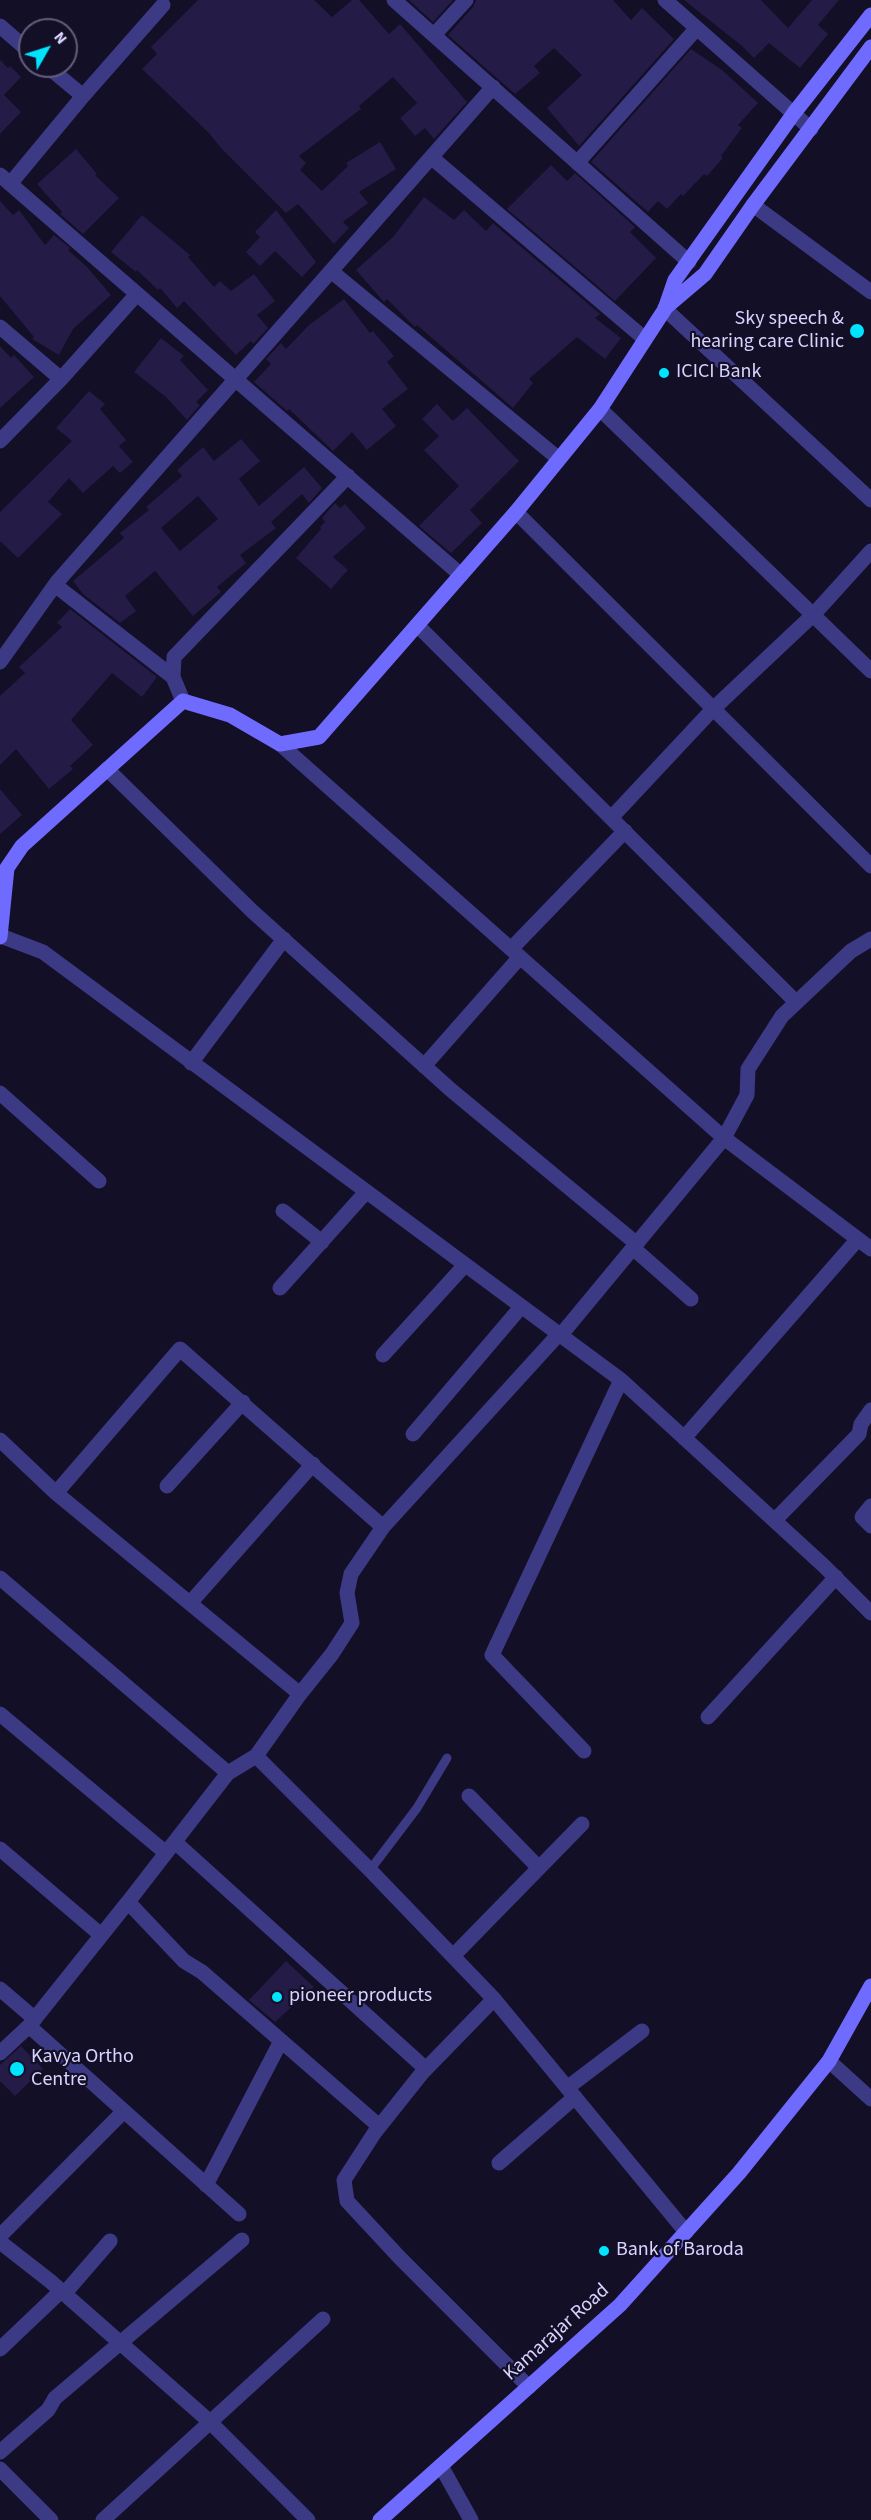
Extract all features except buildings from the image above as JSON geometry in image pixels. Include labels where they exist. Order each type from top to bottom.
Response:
[{"type":"street","points":[[394,0],[689,262]]},
{"type":"street","points":[[434,35],[466,0]]},
{"type":"street","points":[[163,2],[83,96],[5,179],[461,575]]},
{"type":"street","points":[[675,3],[697,28],[811,129]]},
{"type":"street","points":[[280,744],[319,738],[516,512],[600,410],[665,309],[675,280],[794,113],[871,15]]},
{"type":"street","points":[[0,26],[18,41]]},
{"type":"street","points":[[577,163],[697,28]]},
{"type":"street","points":[[665,309],[705,274],[753,205],[871,47]]},
{"type":"street","points":[[61,78],[83,96]]},
{"type":"street","points":[[0,662],[55,585],[493,87]]},
{"type":"street","points":[[431,157],[645,339]]},
{"type":"street","points":[[753,205],[871,292]]},
{"type":"street","points":[[331,271],[559,459]]},
{"type":"street","points":[[0,441],[61,380],[137,294]]},
{"type":"street","points":[[665,309],[871,500]]},
{"type":"street","points":[[0,327],[61,380]]},
{"type":"street","points":[[600,410],[871,671]]},
{"type":"street","points":[[183,701],[173,677],[174,657],[348,477]]},
{"type":"street","points":[[516,512],[871,866]]},
{"type":"street","points":[[611,818],[713,709],[813,614],[871,551]]},
{"type":"street","points":[[55,585],[173,677]]},
{"type":"street","points":[[417,625],[796,1002]]},
{"type":"street","points":[[183,701],[230,715],[280,744],[724,1138],[871,1249]]},
{"type":"street","points":[[183,701],[22,846],[7,868],[1,937],[43,952],[621,1380],[775,1520],[871,1613]]},
{"type":"street","points":[[107,769],[284,939],[424,1066],[635,1246],[691,1299]]},
{"type":"street","points":[[424,1066],[516,953],[625,831]]},
{"type":"street","points":[[191,1063],[284,939]]},
{"type":"street","points":[[0,2053],[32,2023],[228,1773],[256,1756],[332,1654],[352,1623],[347,1593],[351,1574],[383,1527],[559,1335],[724,1138],[747,1095],[748,1069],[782,1016],[851,951],[871,939]]},
{"type":"street","points":[[0,1093],[99,1181]]},
{"type":"street","points":[[280,1288],[366,1192]]},
{"type":"street","points":[[283,1211],[322,1242]]},
{"type":"street","points":[[684,1438],[858,1239]]},
{"type":"street","points":[[382,1354],[465,1265]]},
{"type":"street","points":[[413,1434],[521,1307]]},
{"type":"street","points":[[56,1493],[180,1349],[383,1527]]},
{"type":"street","points":[[584,1751],[492,1655],[621,1380]]},
{"type":"street","points":[[167,1486],[243,1402]]},
{"type":"street","points":[[775,1520],[859,1434],[861,1424],[871,1410]]},
{"type":"street","points":[[0,1440],[56,1493],[300,1694]]},
{"type":"street","points":[[191,1602],[313,1464]]},
{"type":"street","points":[[871,1506],[862,1517],[871,1526]]},
{"type":"street","points":[[708,1717],[836,1577]]},
{"type":"street","points":[[0,1578],[228,1773]]},
{"type":"street","points":[[0,1714],[170,1848],[426,2068]]},
{"type":"street","points":[[256,1756],[494,1999],[686,2232]]},
{"type":"street","points":[[469,1796],[539,1868]]},
{"type":"street","points":[[453,1956],[582,1824]]},
{"type":"street","points":[[0,1850],[101,1935]]},
{"type":"street","points":[[128,1902],[184,1961],[202,1972],[379,2126]]},
{"type":"street","name":"Kamarajar Road","points":[[380,2520],[620,2305],[739,2173],[829,2061],[871,1986]]},
{"type":"street","points":[[0,1989],[124,2111],[239,2214]]},
{"type":"street","points":[[494,1999],[426,2068],[379,2126],[344,2180],[347,2201],[400,2258],[529,2387]]},
{"type":"street","points":[[499,2163],[571,2093],[642,2031]]},
{"type":"street","points":[[207,2185],[282,2041]]},
{"type":"street","points":[[829,2061],[871,2098]]},
{"type":"street","points":[[124,2111],[0,2241],[63,2292],[209,2421],[308,2520]]},
{"type":"street","points":[[0,2452],[48,2410],[55,2398],[242,2240]]},
{"type":"street","points":[[0,2349],[63,2292],[110,2241]]},
{"type":"street","points":[[103,2520],[323,2319]]},
{"type":"street","points":[[441,2466],[471,2520]]},
{"type":"street","points":[[0,2469],[49,2519]]},
{"type":"lane","points":[[370,1870],[417,1808],[447,1758]]},
{"type":"place","name":"Sky speech & hearing care Clinic","points":[[857,331]]},
{"type":"place","name":"ICICI Bank","points":[[664,373]]},
{"type":"place","name":"pioneer products","points":[[277,1997]]},
{"type":"place","name":"Kavya Ortho Centre","points":[[17,2069]]},
{"type":"place","name":"Bank of Baroda","points":[[604,2251]]}]
